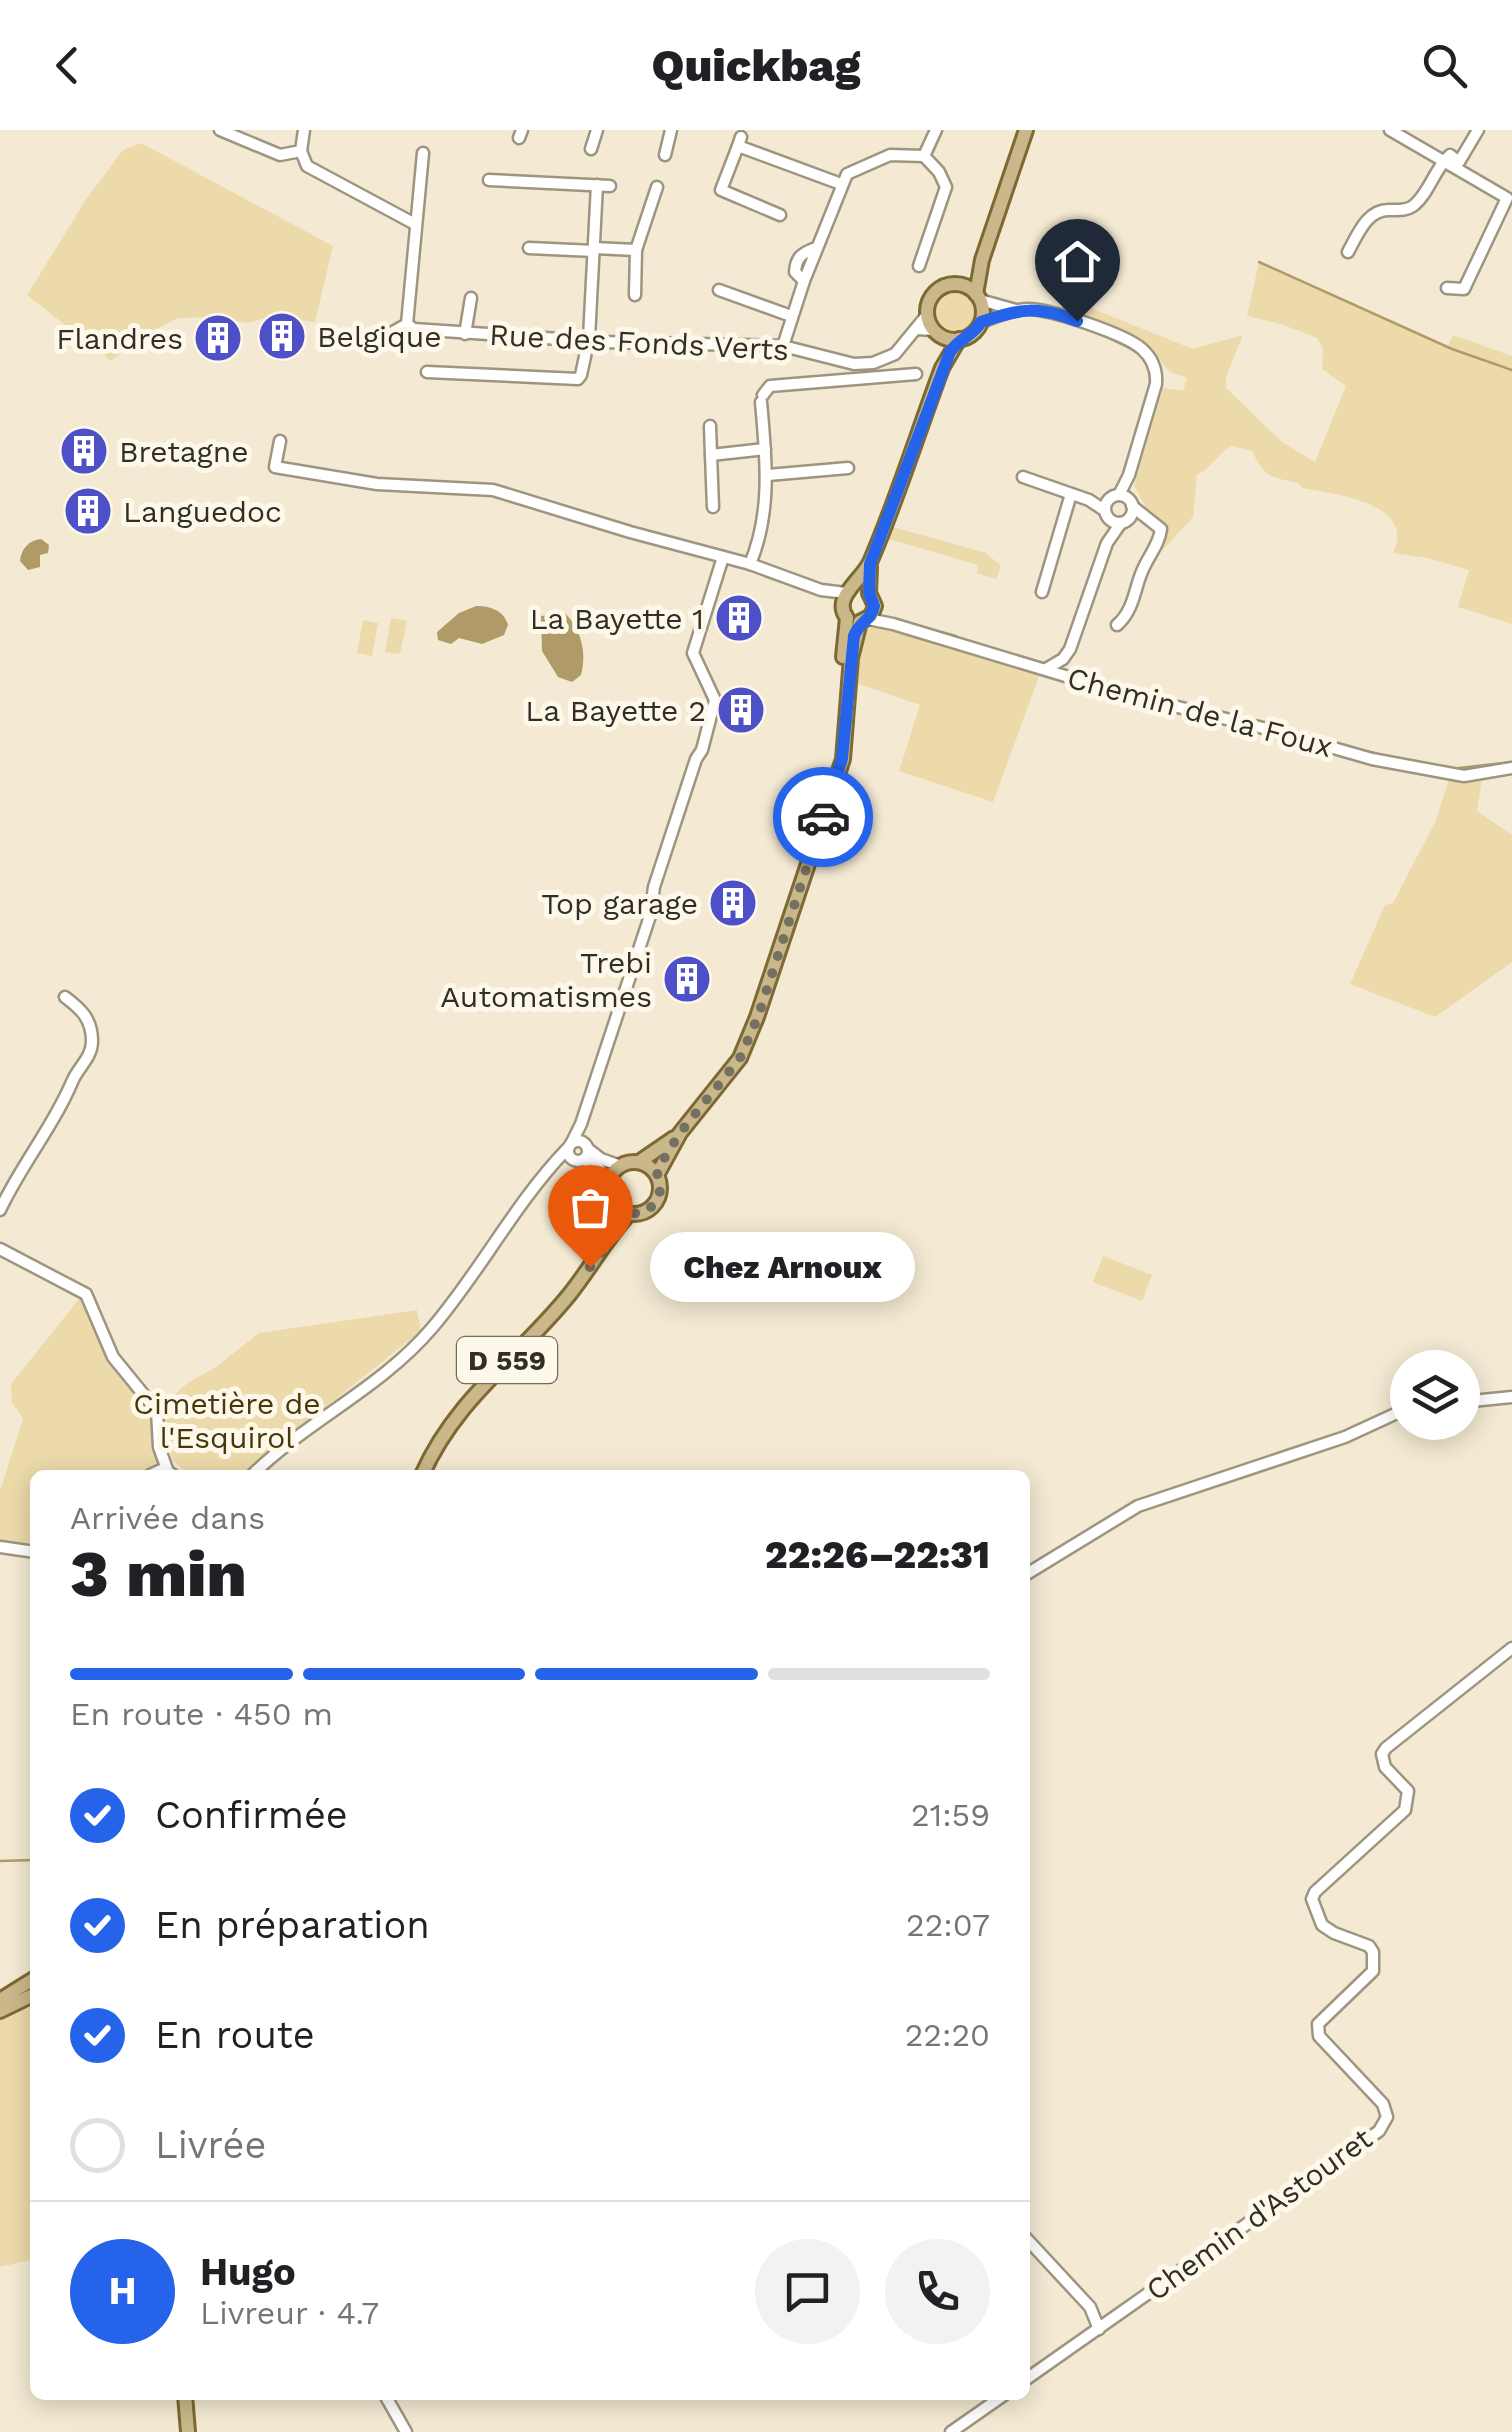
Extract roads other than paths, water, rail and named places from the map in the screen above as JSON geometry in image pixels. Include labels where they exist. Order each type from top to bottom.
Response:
[{"type":"main road","points":[[680,1133],[639,1162],[621,1166],[609,1181],[614,1204],[629,1214],[646,1212],[656,1202],[660,1191],[657,1175],[680,1133],[726,1078],[750,1037],[818,831],[837,753],[870,564],[942,368],[960,340],[981,322],[978,297],[982,260],[1026,130]]},
{"type":"main road","points":[[942,368],[936,332],[927,314],[935,292],[969,277],[982,260]]},
{"type":"main road","points":[[958,284],[978,297]]},
{"type":"main road","points":[[936,332],[960,340]]},
{"type":"main road","points":[[846,596],[870,564]]},
{"type":"main road","points":[[846,596],[864,612]]},
{"type":"main road","points":[[846,596],[864,612]]},
{"type":"main road","points":[[639,1162],[657,1175]]},
{"type":"main road","name":"D 559","points":[[600,1250],[614,1204]]},
{"type":"main road","name":"D 559","points":[[425,1470],[459,1410],[556,1309],[629,1214]]},
{"type":"main road","points":[[0,2000],[30,1981]]},
{"type":"main road","points":[[0,2011],[30,1996]]},
{"type":"main road","points":[[185,2400],[188,2432]]},
{"type":"street","points":[[220,130],[280,155],[301,152]]},
{"type":"street","points":[[304,130],[301,152],[307,166],[415,224]]},
{"type":"street","points":[[591,149],[597,130]]},
{"type":"street","points":[[665,155],[671,130]]},
{"type":"street","points":[[924,156],[936,130]]},
{"type":"street","points":[[1390,130],[1507,198],[1464,289],[1447,288]]},
{"type":"street","points":[[1348,252],[1370,215],[1382,210],[1408,210],[1416,204],[1444,161],[1450,156],[1460,162],[1478,130]]},
{"type":"street","points":[[780,215],[721,190],[740,142],[841,184]]},
{"type":"street","points":[[384,337],[407,324],[423,153]]},
{"type":"street","points":[[782,346],[804,281],[796,272],[796,262],[804,252],[816,248],[847,174],[890,155],[924,156],[939,172],[946,188],[919,266]]},
{"type":"street","points":[[489,180],[610,186]]},
{"type":"street","points":[[426,372],[578,378],[589,340],[597,186]]},
{"type":"street","points":[[635,295],[636,250],[657,187]]},
{"type":"street","points":[[529,248],[636,250]]},
{"type":"street","points":[[720,290],[792,316]]},
{"type":"street","points":[[978,297],[1018,310],[1052,312],[1127,340],[1148,355],[1156,370],[1156,384],[1118,508],[1070,649],[1051,671]]},
{"type":"street","points":[[465,334],[471,298]]},
{"type":"street","points":[[981,322],[1018,310]]},
{"type":"street","points":[[874,378],[872,363],[896,354],[927,314]]},
{"type":"street","name":"Rue des Fonds Verts","points":[[407,324],[465,334],[782,346],[854,364],[872,363]]},
{"type":"street","points":[[917,329],[936,332]]},
{"type":"street","points":[[750,564],[758,544],[768,476],[762,399],[770,386],[916,374]]},
{"type":"street","points":[[710,426],[713,507]]},
{"type":"street","points":[[280,441],[274,467],[377,484],[493,490],[750,564],[846,596]]},
{"type":"street","points":[[711,455],[766,450]]},
{"type":"street","points":[[768,476],[848,468]]},
{"type":"street","points":[[1022,476],[1145,518],[1161,529],[1159,542],[1143,568],[1133,603],[1117,625]]},
{"type":"street","points":[[1042,592],[1070,494]]},
{"type":"street","points":[[259,1470],[360,1393],[432,1329],[553,1165],[577,1150],[581,1124],[650,916],[654,887],[696,758],[702,750],[715,700],[693,653],[723,556]]},
{"type":"street","name":"Chemin de la Foux","points":[[864,612],[1078,680],[1372,760],[1464,776],[1512,768]]},
{"type":"street","points":[[1070,649],[1078,680]]},
{"type":"street","points":[[1051,671],[1072,663]]},
{"type":"street","points":[[0,1210],[88,1057],[92,1037],[89,1020],[65,998]]},
{"type":"street","points":[[577,1150],[621,1166]]},
{"type":"street","points":[[577,1150],[609,1181]]},
{"type":"street","points":[[0,1248],[86,1294],[113,1357],[157,1411],[159,1447],[168,1470]]},
{"type":"street","points":[[1480,1401],[1512,1398]]},
{"type":"street","points":[[1030,1572],[1138,1506],[1345,1437],[1390,1416]]},
{"type":"street","points":[[0,1546],[30,1551]]},
{"type":"street","name":"Chemin d'Astouret","points":[[1030,2377],[1378,2131],[1387,2117],[1384,2104],[1318,2036],[1318,2024],[1373,1971],[1373,1952],[1322,1925],[1312,1899],[1314,1892],[1405,1810],[1408,1791],[1386,1766],[1382,1754],[1386,1748],[1512,1648]]},
{"type":"street","points":[[1030,2242],[1090,2307],[1098,2329]]},
{"type":"street","points":[[388,2400],[406,2432]]},
{"type":"street","points":[[951,2432],[997,2400]]},
{"type":"waterway","points":[[1259,262],[1452,349],[1512,370]]},
{"type":"waterway","points":[[908,623],[956,636]]},
{"type":"waterway","points":[[1103,681],[1183,703]]},
{"type":"waterway","points":[[1207,709],[1258,722]]},
{"type":"waterway","points":[[1281,728],[1327,741]]},
{"type":"waterway","points":[[1334,743],[1382,755]]},
{"type":"waterway","points":[[1450,769],[1512,762]]},
{"type":"waterway","points":[[0,1861],[30,1860]]},
{"type":"place","name":"Belgique","points":[[282,336]]},
{"type":"place","name":"Flandres","points":[[218,338]]},
{"type":"place","name":"Bretagne","points":[[84,451]]},
{"type":"place","name":"Languedoc","points":[[88,511]]},
{"type":"place","name":"La Bayette 1","points":[[739,618]]},
{"type":"place","name":"La Bayette 2","points":[[741,710]]},
{"type":"place","name":"Top garage","points":[[733,903]]},
{"type":"place","name":"Trebi Automatismes","points":[[687,979]]},
{"type":"place","name":"Chez Arnoux","points":[[590,1267]]},
{"type":"park label","name":"Cimetière de l'Esquirol","points":[[227,1420]]}]
